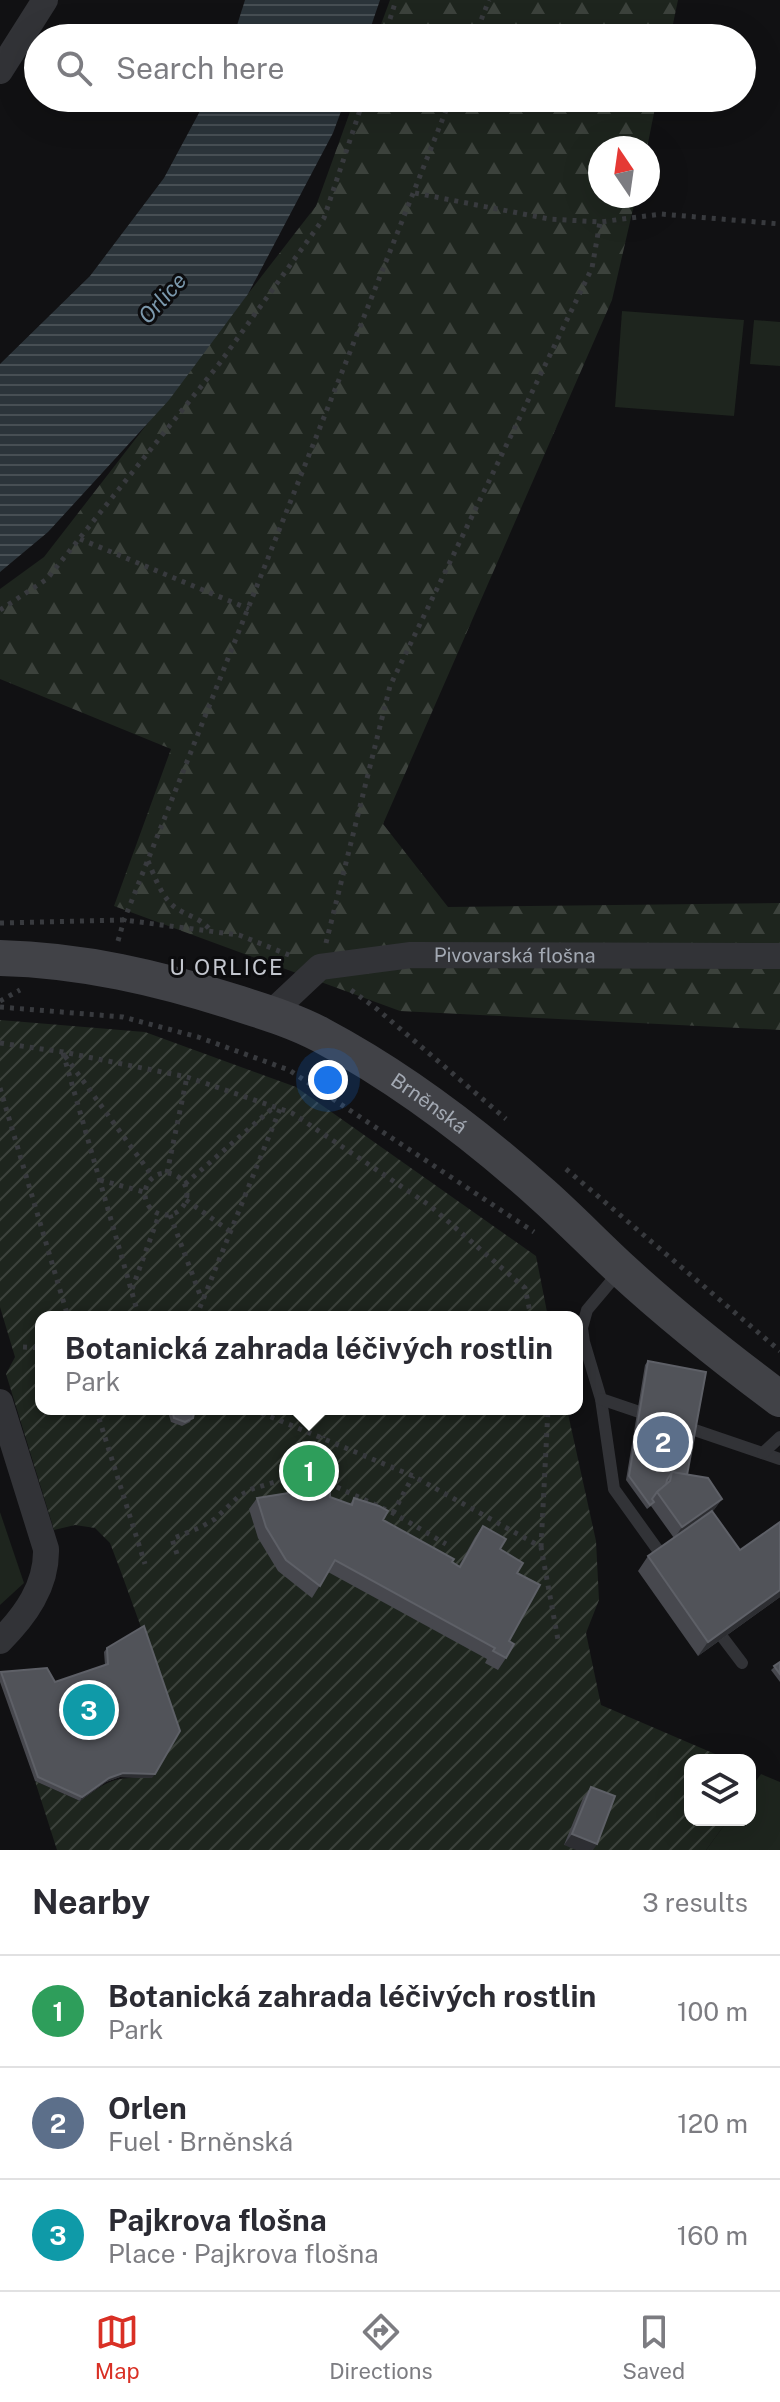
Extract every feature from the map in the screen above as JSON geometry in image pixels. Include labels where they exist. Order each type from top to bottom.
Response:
[{"type":"street","points":[[30,24],[45,0]]},
{"type":"street","points":[[0,71],[24,33]]},
{"type":"street","name":"Pivovarská flošna","points":[[320,967],[411,955],[780,956]]},
{"type":"street","name":"Brněnská","points":[[0,958],[38,959],[111,968],[187,987],[319,1033],[387,1073],[478,1141],[528,1182],[621,1269],[780,1399]]},
{"type":"street","points":[[270,1014],[320,967]]},
{"type":"street","points":[[0,1402],[46,1549],[42,1581],[13,1627],[0,1641]]},
{"type":"lane","points":[[621,1269],[592,1301],[584,1318],[584,1342],[601,1399],[614,1489],[670,1566]]},
{"type":"lane","points":[[601,1399],[659,1418]]},
{"type":"lane","points":[[673,1423],[780,1459]]},
{"type":"lane","points":[[763,1453],[780,1437]]},
{"type":"lane","points":[[706,1615],[742,1663]]},
{"type":"path","points":[[388,24],[396,0]]},
{"type":"path","points":[[480,24],[489,0]]},
{"type":"path","points":[[0,610],[47,579],[219,364],[324,218],[359,112]]},
{"type":"path","points":[[0,923],[124,920],[446,112]]},
{"type":"path","points":[[415,193],[549,219],[600,222],[661,214],[780,224]]},
{"type":"path","points":[[320,967],[390,686],[592,268],[600,222]]},
{"type":"path","points":[[80,539],[249,609]]},
{"type":"path","points":[[148,860],[160,888],[175,908],[205,924],[211,932]]},
{"type":"path","points":[[0,1007],[123,1017],[198,1037],[289,1070],[537,1233]]},
{"type":"path","points":[[0,1043],[63,1052],[187,1077],[292,1113],[429,1205],[525,1288],[530,1311]]},
{"type":"path","points":[[63,1052],[153,1177]]},
{"type":"path","points":[[63,1052],[137,1311]]},
{"type":"path","points":[[167,1173],[187,1077]]},
{"type":"path","points":[[0,1088],[66,1311]]},
{"type":"path","points":[[185,1184],[277,1108]]},
{"type":"path","points":[[199,1311],[277,1108]]},
{"type":"path","points":[[167,1173],[185,1184],[186,1200],[180,1210],[170,1215],[159,1215],[147,1205],[144,1192],[153,1177],[167,1173]]},
{"type":"path","points":[[100,1180],[144,1192]]},
{"type":"path","points":[[186,1200],[231,1232]]},
{"type":"path","points":[[132,1290],[159,1215]]},
{"type":"path","points":[[170,1215],[203,1301]]},
{"type":"path","points":[[23,1347],[35,1348]]},
{"type":"path","points":[[98,1415],[145,1564]]},
{"type":"path","points":[[268,1415],[413,1476],[541,1547]]},
{"type":"path","points":[[548,1415],[541,1547],[558,1640]]},
{"type":"path","points":[[315,1477],[323,1436]]},
{"type":"path","points":[[393,1513],[413,1476]]},
{"type":"path","points":[[177,1554],[172,1539],[215,1519],[239,1496],[252,1489],[288,1478],[315,1477],[393,1513],[446,1544]]},
{"type":"green space","points":[[390,0],[678,0],[673,24],[381,24]]},
{"type":"green space","points":[[350,112],[654,112],[649,136],[588,136],[588,208],[633,208],[612,300],[383,824],[448,907],[780,903],[780,1030],[400,1011],[114,906],[171,749],[0,679],[0,589],[44,557],[316,206]]},
{"type":"green space","points":[[622,311],[744,320],[734,416],[615,407]]},
{"type":"green space","points":[[754,320],[780,322],[780,366],[750,364]]},
{"type":"green space","points":[[0,1020],[145,1032],[296,1087],[536,1256],[547,1311],[35,1311],[35,1415],[568,1415],[596,1541],[599,1600],[586,1633],[601,1705],[715,1754],[684,1754],[684,1826],[724,1826],[706,1850],[57,1850],[35,1781],[80,1801],[113,1781],[152,1778],[142,1630],[110,1543],[95,1528],[75,1525],[54,1530],[6,1374],[15,1357],[0,1307]]},
{"type":"green space","points":[[0,1512],[24,1583],[0,1605]]},
{"type":"green space","points":[[761,1774],[780,1782],[780,1850],[706,1850],[724,1826],[756,1826],[756,1781]]},
{"type":"water","points":[[245,0],[380,0],[372,24],[237,24]]},
{"type":"water","name":"Orlice","points":[[199,112],[341,112],[333,133],[248,294],[169,400],[48,532],[0,572],[0,364],[90,276],[164,178]]},
{"type":"building","points":[[648,1361],[706,1372],[687,1475],[672,1472],[650,1505],[629,1476]]},
{"type":"building","points":[[173,1415],[194,1415],[185,1422]]},
{"type":"building","points":[[672,1472],[708,1478],[722,1499],[682,1527],[657,1492],[670,1481]]},
{"type":"building","points":[[308,1490],[309,1499],[318,1497],[318,1490],[330,1490],[330,1497],[352,1505],[354,1498],[379,1506],[388,1511],[383,1520],[454,1559],[452,1562],[460,1567],[483,1526],[506,1539],[500,1549],[523,1563],[517,1573],[540,1585],[509,1641],[514,1644],[506,1658],[493,1651],[495,1648],[335,1560],[320,1586],[286,1560],[266,1527],[257,1498]]},
{"type":"building","points":[[712,1511],[740,1550],[780,1522],[780,1590],[708,1642],[648,1556]]},
{"type":"building","points":[[144,1626],[180,1731],[155,1774],[123,1773],[109,1778],[82,1797],[38,1777],[1,1672],[47,1668],[55,1682],[108,1664],[107,1648]]},
{"type":"building","points":[[591,1787],[615,1796],[597,1844],[572,1834]]},
{"type":"place","name":"Orlen","points":[[663,1442]]},
{"type":"place","name":"Botanická zahrada léčivých rostlin","points":[[309,1471]]},
{"type":"place","name":"Pajkrova flošna","points":[[89,1710]]},
{"type":"district","name":"U ORLICE","points":[[227,967]]}]
